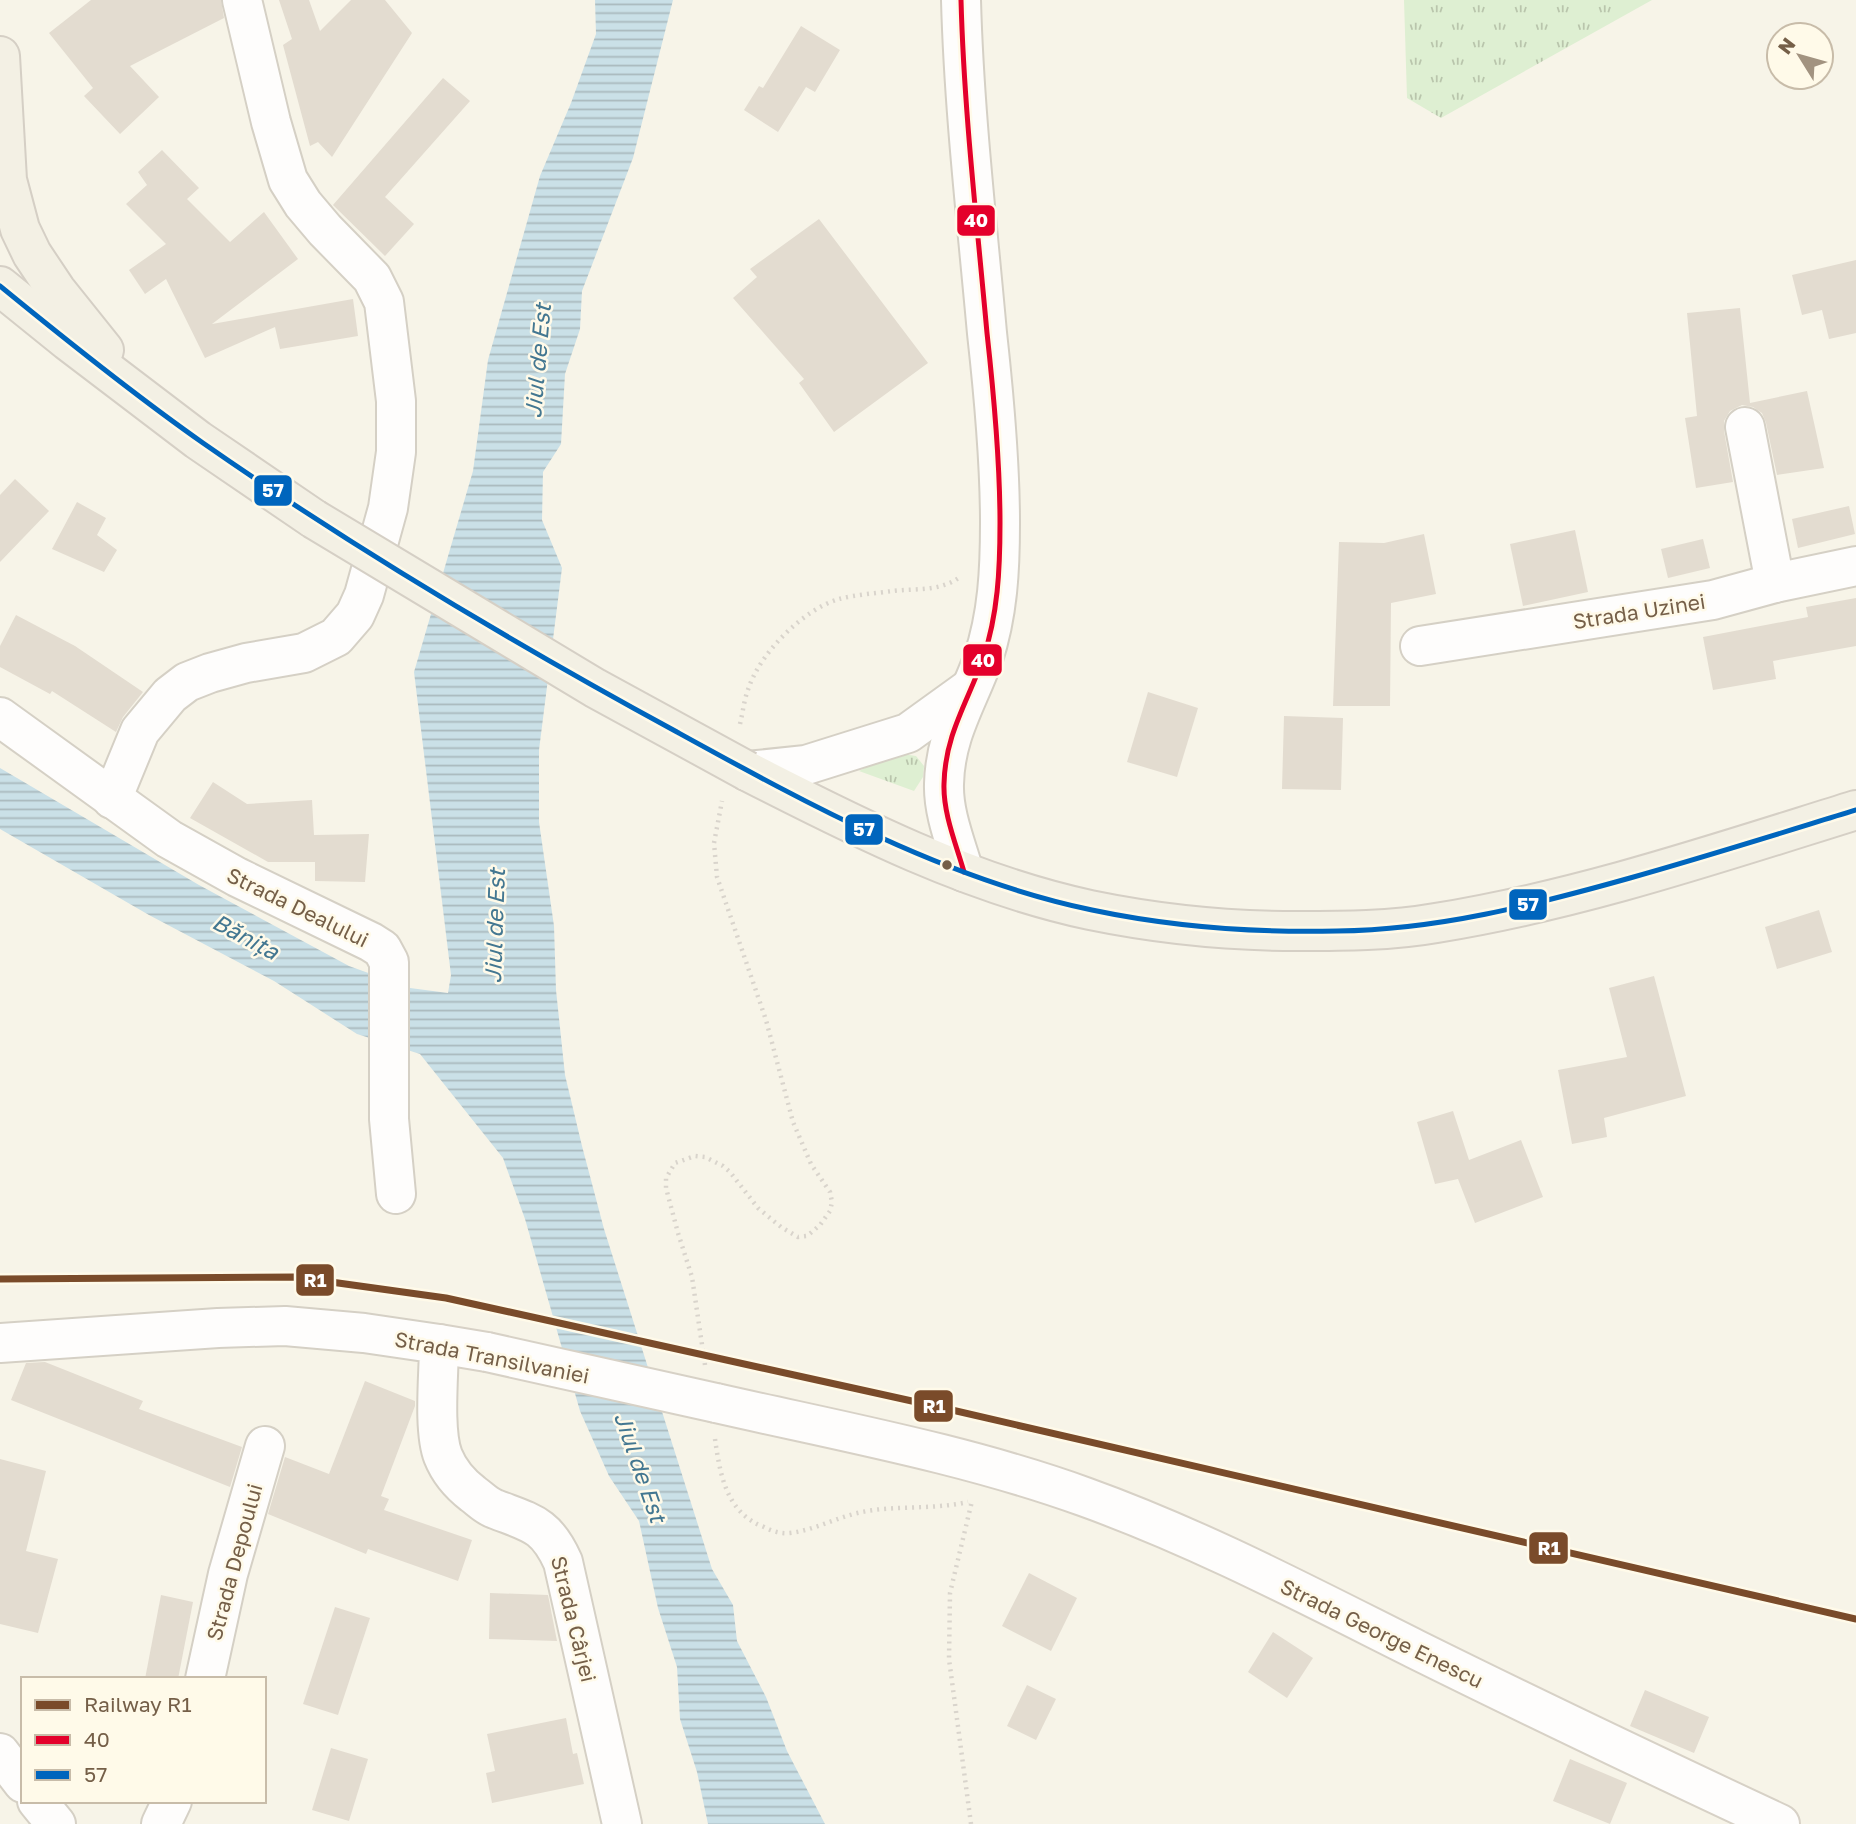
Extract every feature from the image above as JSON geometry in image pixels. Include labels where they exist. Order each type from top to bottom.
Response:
[{"type":"main road","points":[[0,57],[7,180],[20,229],[32,254],[56,289],[143,398]]},
{"type":"main road","points":[[0,231],[25,279],[68,341]]},
{"type":"main road","points":[[0,286],[198,440],[314,519],[595,688],[735,782],[788,792],[875,834],[964,872],[1089,910],[1182,926],[1255,931],[1343,932],[1433,924],[1558,899],[1856,810]]},
{"type":"street","points":[[112,799],[140,731],[170,695],[187,682],[246,663],[304,653],[336,637],[355,615],[364,595],[388,508],[396,452],[396,401],[384,303],[372,278],[310,213],[288,180],[271,122],[242,0]]},
{"type":"street","points":[[961,0],[963,78],[996,426],[1000,547],[999,589],[992,627],[982,661],[947,748],[943,787],[964,872]]},
{"type":"street","points":[[1745,427],[1775,583]]},
{"type":"street","name":"Strada Uzinei","points":[[1420,646],[1713,600],[1775,583],[1856,566]]},
{"type":"street","points":[[735,782],[806,765],[908,733],[969,689]]},
{"type":"street","name":"Strada Dealului","points":[[0,717],[169,839],[237,877],[382,949],[389,962],[390,977],[389,1119],[396,1194]]},
{"type":"street","name":"Strada Transilvaniei","points":[[0,1343],[285,1326],[364,1333],[487,1353],[712,1404],[978,1480]]},
{"type":"street","name":"Strada Cârjei","points":[[439,1344],[439,1427],[443,1455],[448,1465],[467,1489],[490,1507],[533,1524],[554,1540],[563,1562],[622,1824]]},
{"type":"street","name":"Strada Depoului","points":[[205,1677],[228,1574],[265,1446]]},
{"type":"street","name":"Strada George Enescu","points":[[978,1480],[1031,1478],[1216,1550],[1574,1728],[1780,1824]]},
{"type":"street","points":[[0,1753],[21,1780]]},
{"type":"street","points":[[39,1803],[56,1824]]},
{"type":"street","points":[[162,1824],[171,1803]]},
{"type":"path","points":[[739,727],[749,687],[759,667],[777,642],[797,623],[839,599],[950,584],[1000,547]]},
{"type":"path","points":[[735,782],[715,833],[717,877],[766,1020],[793,1122],[811,1164],[830,1192],[832,1202],[830,1211],[820,1226],[807,1236],[798,1237],[780,1227],[758,1208],[730,1172],[705,1157],[695,1156],[675,1163],[666,1178],[666,1188],[692,1278],[721,1475],[733,1504],[744,1518],[776,1532],[800,1531],[862,1512],[971,1501]]},
{"type":"path","points":[[971,1824],[949,1659],[950,1593],[978,1480]]},
{"type":"green space","points":[[1404,0],[1652,0],[1441,118],[1407,98]]},
{"type":"green space","points":[[896,753],[916,756],[924,766],[923,777],[914,791],[859,771]]},
{"type":"water","points":[[595,0],[673,0],[633,158],[582,291],[580,329],[565,374],[561,444],[543,472],[542,520],[562,568],[539,750],[539,822],[554,926],[556,990],[565,1075],[604,1229],[712,1569],[733,1605],[737,1641],[766,1697],[787,1751],[825,1824],[708,1824],[697,1772],[680,1719],[677,1667],[658,1608],[639,1521],[609,1476],[580,1411],[525,1219],[503,1158],[420,1054],[357,1034],[274,981],[149,915],[0,829],[0,768],[199,885],[349,966],[410,988],[448,993],[451,975],[414,672],[473,471],[488,360],[540,176],[596,34]]},
{"type":"building","points":[[91,0],[221,0],[224,18],[130,66],[159,97],[120,134],[84,96],[93,88],[49,33]]},
{"type":"building","points":[[279,0],[309,0],[320,31],[351,0],[385,0],[412,33],[332,157],[318,142],[310,146],[283,45],[292,39]]},
{"type":"building","points":[[801,26],[840,50],[815,92],[806,87],[778,132],[744,110],[759,86],[763,88]]},
{"type":"building","points":[[443,78],[470,101],[385,197],[414,224],[385,256],[333,205]]},
{"type":"building","points":[[162,150],[199,188],[187,199],[230,242],[264,212],[298,259],[212,324],[353,299],[358,336],[280,349],[275,327],[205,358],[166,279],[145,294],[129,270],[166,244],[126,204],[147,185],[138,172]]},
{"type":"building","points":[[819,219],[928,363],[834,432],[799,383],[804,379],[733,298],[757,277],[750,269]]},
{"type":"building","points":[[1856,260],[1856,333],[1829,339],[1822,310],[1802,315],[1792,275]]},
{"type":"building","points":[[1740,308],[1750,403],[1807,391],[1824,468],[1777,475],[1762,413],[1753,407],[1742,405],[1730,411],[1724,421],[1733,482],[1696,488],[1685,418],[1697,416],[1687,313]]},
{"type":"building","points":[[15,479],[49,511],[0,562],[0,495]]},
{"type":"building","points":[[77,502],[106,518],[97,535],[117,550],[104,572],[52,549]]},
{"type":"building","points":[[1849,506],[1855,534],[1798,548],[1792,519]]},
{"type":"building","points":[[1575,530],[1588,592],[1523,606],[1510,544]]},
{"type":"building","points":[[1424,534],[1436,594],[1391,603],[1390,706],[1333,706],[1339,542],[1384,543]]},
{"type":"building","points":[[1703,539],[1710,568],[1668,578],[1661,549]]},
{"type":"building","points":[[1856,598],[1856,646],[1773,661],[1776,679],[1713,690],[1703,637],[1808,617],[1806,607]]},
{"type":"building","points":[[16,615],[75,646],[143,692],[123,717],[116,732],[52,691],[50,694],[0,667],[0,646]]},
{"type":"building","points":[[1148,692],[1198,708],[1177,777],[1127,762]]},
{"type":"building","points":[[1284,716],[1343,718],[1341,790],[1282,789]]},
{"type":"building","points":[[213,782],[247,804],[312,800],[314,835],[369,834],[365,882],[315,881],[315,862],[268,862],[190,818]]},
{"type":"building","points":[[1819,910],[1832,952],[1777,969],[1765,927]]},
{"type":"building","points":[[1654,976],[1686,1096],[1604,1118],[1607,1137],[1572,1144],[1558,1070],[1627,1057],[1609,988]]},
{"type":"building","points":[[1453,1111],[1469,1160],[1521,1140],[1543,1197],[1475,1223],[1458,1179],[1435,1184],[1417,1122]]},
{"type":"building","points":[[45,1362],[143,1401],[139,1409],[242,1447],[230,1487],[11,1400],[26,1363]]},
{"type":"building","points":[[365,1381],[415,1401],[381,1496],[389,1499],[384,1510],[472,1540],[458,1581],[368,1549],[366,1554],[268,1514],[285,1457],[329,1474]]},
{"type":"building","points":[[0,1459],[46,1471],[26,1551],[58,1559],[38,1633],[0,1624]]},
{"type":"building","points":[[1029,1573],[1077,1598],[1051,1651],[1002,1626]]},
{"type":"building","points":[[490,1593],[548,1595],[557,1641],[489,1639]]},
{"type":"building","points":[[161,1595],[193,1602],[178,1677],[145,1677]]},
{"type":"building","points":[[335,1607],[370,1618],[338,1715],[303,1704]]},
{"type":"building","points":[[1273,1632],[1313,1658],[1287,1698],[1248,1672]]},
{"type":"building","points":[[1027,1685],[1056,1699],[1036,1740],[1007,1726]]},
{"type":"building","points":[[1645,1690],[1709,1717],[1694,1753],[1630,1726]]},
{"type":"building","points":[[566,1718],[573,1754],[577,1753],[584,1784],[492,1803],[486,1773],[495,1771],[487,1734]]},
{"type":"building","points":[[331,1748],[368,1759],[349,1821],[312,1810]]},
{"type":"building","points":[[1570,1759],[1627,1783],[1610,1824],[1553,1801]]},
{"type":"rail line","name":"R1","points":[[0,1279],[295,1277],[446,1298],[939,1407],[1856,1619]]},
{"type":"transit line","name":"40","points":[[961,0],[968,125],[996,428],[1000,523],[999,574],[992,625],[983,659],[958,720],[945,766],[944,795],[964,872]]},
{"type":"transit line","name":"57","points":[[0,286],[125,386],[203,443],[377,558],[496,630],[616,699],[827,812],[930,859],[1037,896],[1122,916],[1214,928],[1374,930],[1448,921],[1558,898],[1856,810]]},
{"type":"water label","name":"Jiul de Est","points":[[537,361]]},
{"type":"water label","name":"Jiul de Est","points":[[494,926]]},
{"type":"water label","name":"Bănița","points":[[246,936]]},
{"type":"water label","name":"Jiul de Est","points":[[641,1467]]}]
